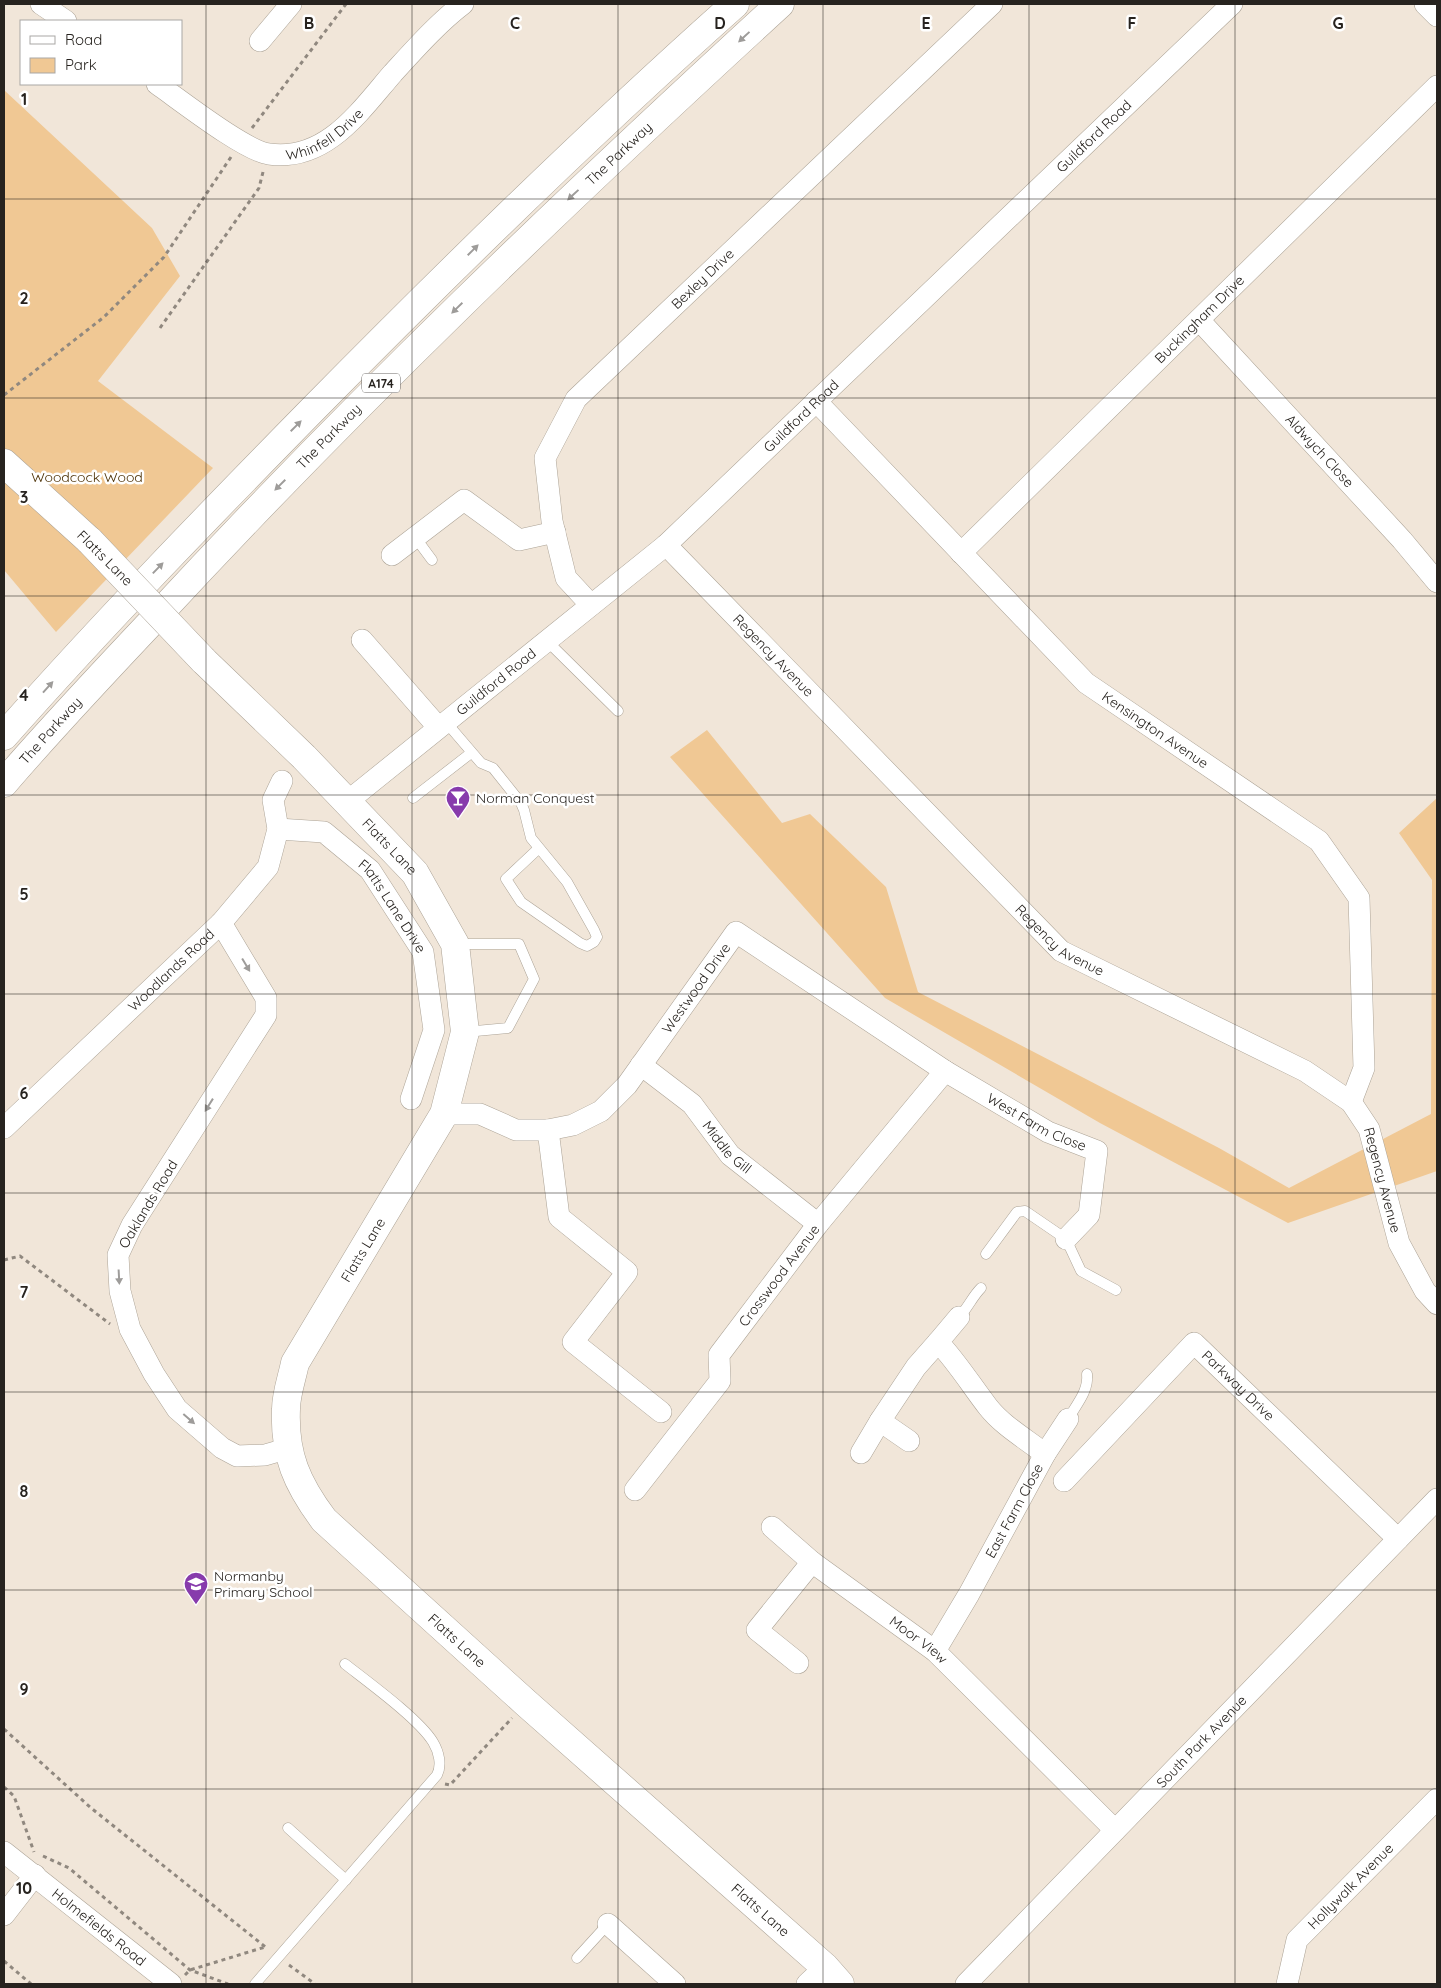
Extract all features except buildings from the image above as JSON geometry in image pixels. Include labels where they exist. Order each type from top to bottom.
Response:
[{"type":"main road","name":"A174","points":[[4,736],[92,637],[364,358],[539,185],[735,4]]},
{"type":"main road","name":"The Parkway","points":[[4,783],[249,516],[369,395],[566,201],[780,4]]},
{"type":"main road","name":"Flatts Lane","points":[[4,463],[90,541],[203,660],[348,801],[415,874],[455,944],[466,1032],[444,1114],[295,1364],[286,1408],[289,1448],[294,1469],[304,1492],[324,1520],[824,1978]]},
{"type":"street","points":[[41,4],[65,20]]},
{"type":"street","points":[[260,41],[290,4]]},
{"type":"street","name":"Whinfell Drive","points":[[158,85],[241,142],[268,154],[297,153],[332,139],[359,115],[394,73],[463,4]]},
{"type":"street","name":"Bexley Drive","points":[[591,604],[566,578],[555,532],[545,458],[576,399],[992,4]]},
{"type":"street","name":"Guildford Road","points":[[348,801],[666,545],[1232,4]]},
{"type":"street","points":[[1425,4],[1437,16]]},
{"type":"street","name":"Buckingham Drive","points":[[961,552],[1437,86]]},
{"type":"street","name":"Aldwych Close","points":[[1199,320],[1402,540],[1437,582]]},
{"type":"street","name":"Kensington Avenue","points":[[816,401],[1086,683],[1319,841],[1359,898],[1364,1068],[1351,1102]]},
{"type":"street","points":[[392,555],[464,500],[519,540],[555,532]]},
{"type":"street","name":"Regency Avenue","points":[[666,545],[1061,951],[1305,1072],[1351,1102],[1369,1129],[1398,1243],[1425,1291],[1437,1304]]},
{"type":"street","points":[[362,640],[442,724]]},
{"type":"street","name":"Woodlands Road","points":[[4,1128],[221,923],[268,867],[278,829],[273,800],[282,781]]},
{"type":"street","name":"Flatts Lane Drive","points":[[278,829],[324,832],[370,870],[423,952],[434,1030],[411,1099]]},
{"type":"street","points":[[403,921],[432,903]]},
{"type":"street","name":"Oaklands Road","points":[[221,923],[266,998],[266,1015],[132,1225],[118,1255],[120,1292],[130,1329],[154,1374],[177,1409],[222,1448],[237,1456],[265,1455],[289,1448]]},
{"type":"street","name":"Westwood Drive","points":[[444,1114],[480,1114],[516,1130],[548,1130],[573,1125],[602,1111],[641,1065],[736,932],[945,1070]]},
{"type":"street","name":"Middle Gill","points":[[641,1065],[692,1104],[730,1155],[818,1224]]},
{"type":"street","name":"Crosswood Avenue","points":[[636,1490],[720,1381],[719,1355],[818,1224],[945,1070]]},
{"type":"street","name":"West Farm Close","points":[[945,1070],[1048,1132],[1097,1151],[1089,1215],[1066,1239]]},
{"type":"street","points":[[548,1130],[559,1217],[627,1272],[573,1342],[661,1412]]},
{"type":"street","points":[[861,1453],[916,1367],[959,1317]]},
{"type":"street","name":"East Farm Close","points":[[935,1651],[969,1594],[1045,1454],[1006,1424],[988,1407],[962,1369],[938,1342]]},
{"type":"street","name":"Parkway Drive","points":[[1064,1481],[1194,1343],[1398,1539]]},
{"type":"street","points":[[1045,1454],[1068,1419]]},
{"type":"street","points":[[880,1422],[909,1441]]},
{"type":"street","name":"South Park Avenue","points":[[966,1984],[1437,1499]]},
{"type":"street","name":"Moor View","points":[[772,1527],[812,1562],[935,1651],[1115,1830]]},
{"type":"street","points":[[798,1663],[757,1630],[812,1562]]},
{"type":"street","name":"Hollywalk Avenue","points":[[1287,1984],[1297,1940],[1437,1800]]},
{"type":"street","name":"Holmefields Road","points":[[4,1852],[177,1981]]},
{"type":"street","points":[[4,1915],[35,1875]]},
{"type":"street","points":[[608,1924],[675,1984]]},
{"type":"lane","points":[[415,537],[432,560]]},
{"type":"lane","points":[[546,640],[618,711]]},
{"type":"lane","points":[[442,724],[481,763],[493,768],[521,804],[526,816],[527,830],[567,882],[594,930],[597,937],[594,942],[587,946],[521,902],[506,879],[539,848]]},
{"type":"lane","points":[[413,798],[472,753]]},
{"type":"lane","points":[[455,944],[519,944],[534,979],[508,1028],[466,1032]]},
{"type":"lane","points":[[986,1254],[1021,1210],[1066,1239],[1081,1271],[1116,1290]]},
{"type":"lane","points":[[959,1317],[965,1311],[972,1297],[981,1288]]},
{"type":"lane","points":[[1068,1419],[1088,1382],[1087,1374]]},
{"type":"lane","points":[[255,1984],[431,1782],[440,1769],[432,1741],[397,1707],[346,1664]]},
{"type":"lane","points":[[288,1828],[346,1880]]},
{"type":"lane","points":[[576,1958],[608,1924]]},
{"type":"path","points":[[4,395],[104,317],[164,257],[241,142],[346,4]]},
{"type":"path","points":[[160,328],[259,188],[268,154]]},
{"type":"path","points":[[4,1260],[20,1256],[116,1329],[130,1329]]},
{"type":"path","points":[[431,1782],[450,1785],[526,1703]]},
{"type":"path","points":[[4,1729],[91,1808],[314,1984]]},
{"type":"path","points":[[4,1787],[14,1796],[34,1852]]},
{"type":"path","points":[[27,1851],[34,1852],[69,1868],[190,1970],[228,1984]]},
{"type":"path","points":[[177,1981],[190,1970],[265,1947]]},
{"type":"path","points":[[4,1961],[31,1984]]},
{"type":"green space","name":"Woodcock Wood","points":[[4,90],[152,228],[180,276],[98,381],[213,468],[56,632],[4,570]]},
{"type":"green space","points":[[707,730],[782,823],[810,814],[886,887],[918,992],[1219,1148],[1289,1188],[1431,1114],[1432,880],[1399,833],[1437,798],[1437,1171],[1288,1223],[1100,1123],[885,998],[670,757]]},
{"type":"place","name":"Norman Conquest","points":[[458,819]]},
{"type":"place","name":"Normanby Primary School","points":[[196,1605]]}]
